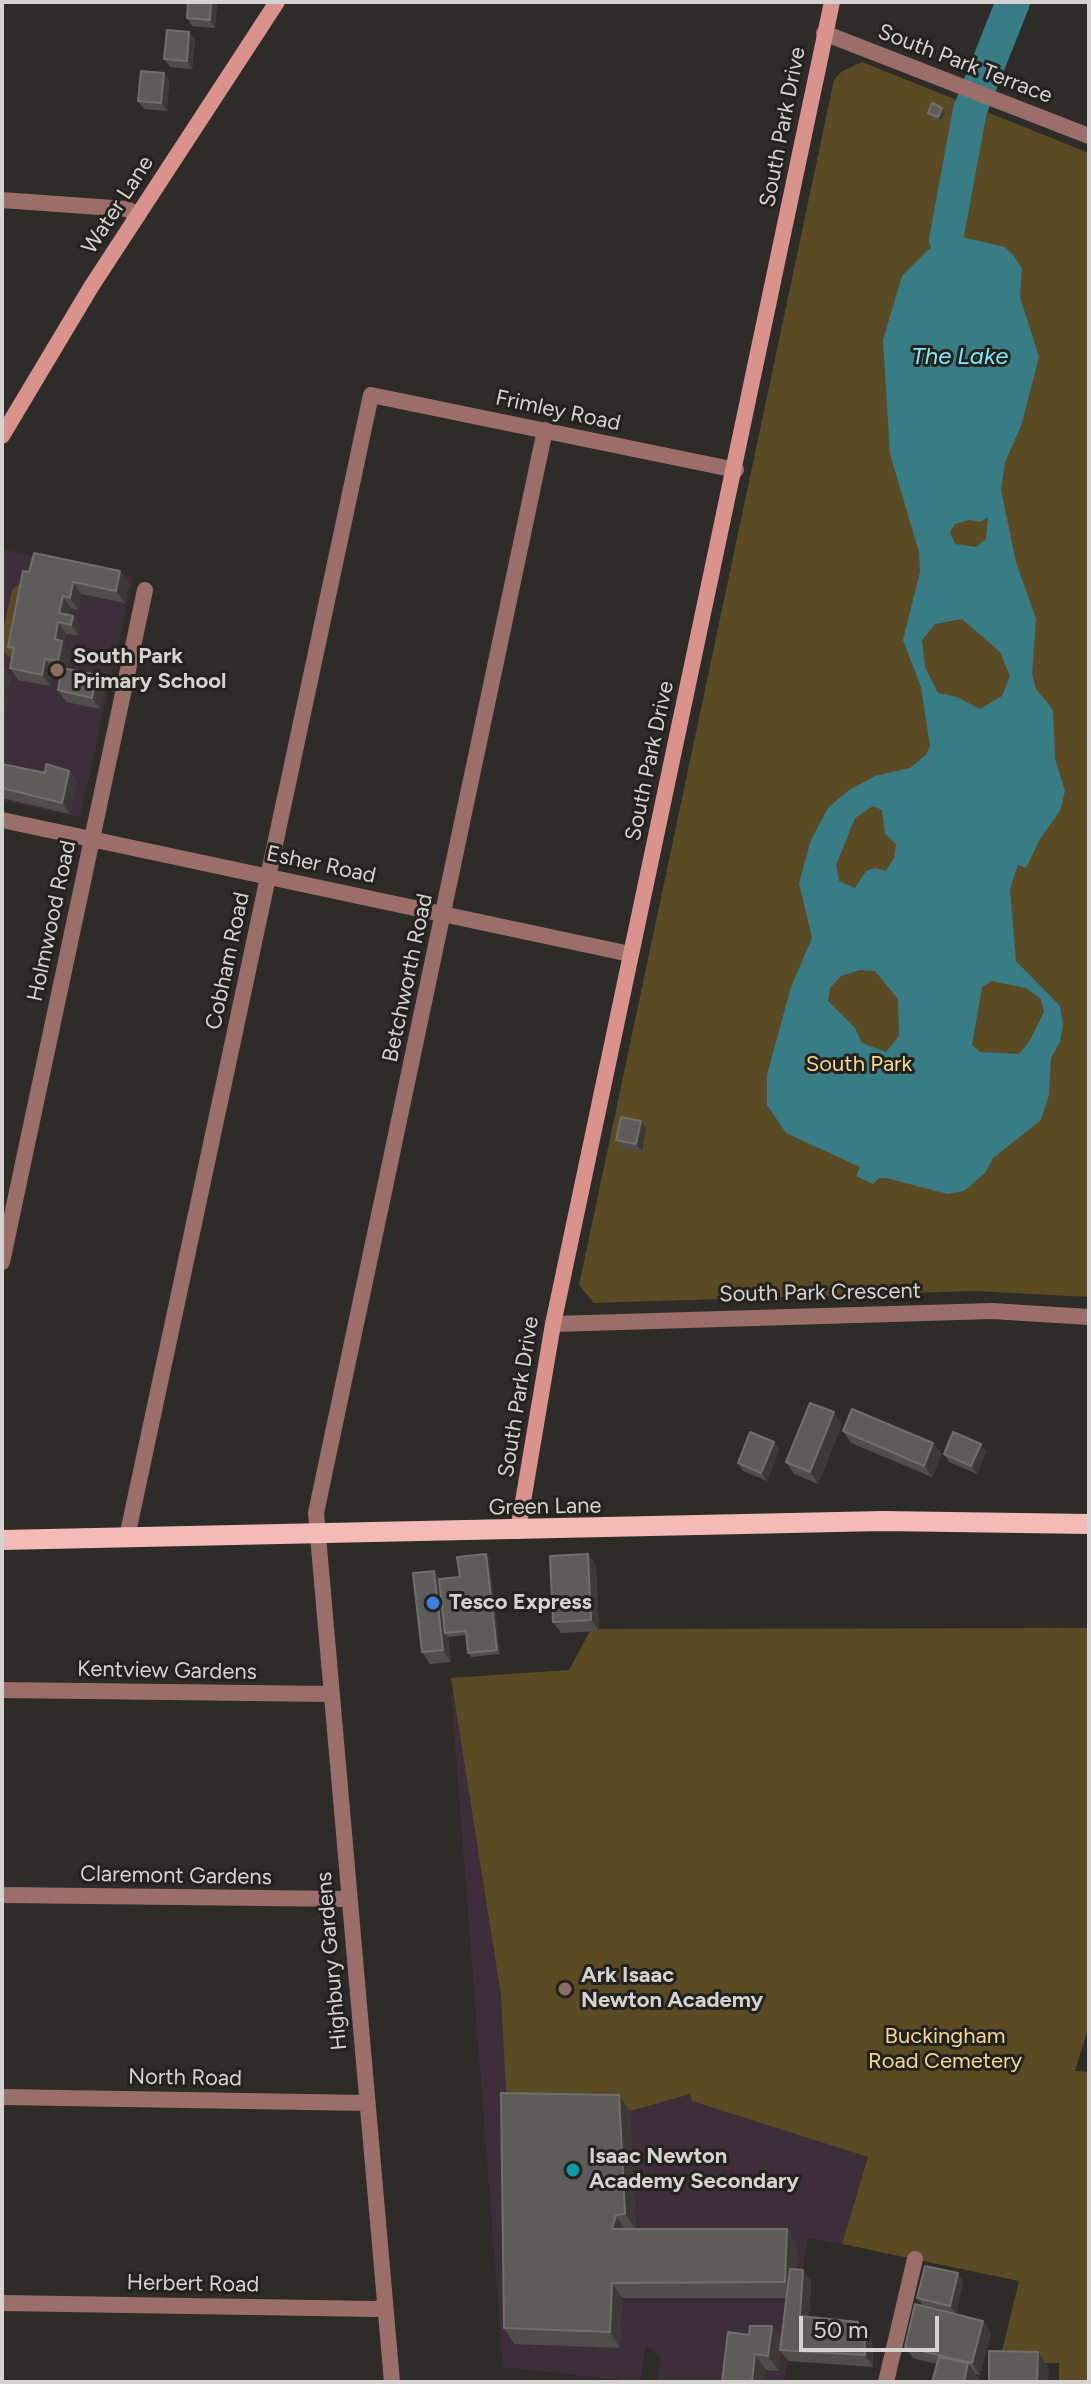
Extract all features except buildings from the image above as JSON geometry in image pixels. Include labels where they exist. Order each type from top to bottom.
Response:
[{"type":"main road","name":"Green Lane","points":[[2,1540],[883,1521],[1089,1524]]},
{"type":"street","name":"Water Lane","points":[[2,436],[91,287],[277,2]]},
{"type":"street","name":"South Park Drive","points":[[518,1531],[553,1324],[736,470],[832,2]]},
{"type":"street","name":"South Park Terrace","points":[[824,33],[1089,136]]},
{"type":"street","points":[[2,200],[127,209],[138,215]]},
{"type":"street","name":"Frimley Road","points":[[371,395],[736,470]]},
{"type":"street","name":"Cobham Road","points":[[127,1537],[371,395]]},
{"type":"street","name":"Betchworth Road","points":[[316,1535],[316,1513],[545,430]]},
{"type":"street","name":"Holmwood Road","points":[[2,1262],[145,590]]},
{"type":"street","name":"Esher Road","points":[[2,820],[630,954]]},
{"type":"street","name":"South Park Crescent","points":[[553,1324],[992,1311],[1089,1317]]},
{"type":"street","name":"Highbury Gardens","points":[[316,1535],[392,2382]]},
{"type":"street","name":"Kentview Gardens","points":[[2,1690],[331,1694]]},
{"type":"street","name":"Claremont Gardens","points":[[2,1895],[349,1899]]},
{"type":"street","name":"North Road","points":[[2,2097],[367,2103]]},
{"type":"street","points":[[886,2382],[915,2259]]},
{"type":"street","name":"Herbert Road","points":[[2,2303],[376,2309],[383,2306]]},
{"type":"shaded area","name":"South Park Primary School","points":[[2,549],[133,577],[80,817],[2,801]]},
{"type":"shaded area","name":"Ark Isaac Newton Academy","points":[[610,1681],[693,2101],[869,2157],[842,2244],[808,2238],[784,2382],[657,2382],[660,2357],[646,2346],[640,2382],[503,2367],[451,1693]]},
{"type":"green space","name":"South Park","points":[[862,62],[1089,153],[1089,1297],[975,1291],[594,1303],[579,1285],[834,80],[841,72]]},
{"type":"green space","points":[[22,582],[16,658],[10,658],[2,650],[2,636],[12,590]]},
{"type":"green space","name":"Buckingham Road Cemetery","points":[[1089,1628],[1089,2026],[1075,2071],[1089,2072],[1089,2382],[1059,2382],[1059,2363],[999,2363],[1019,2281],[842,2244],[868,2157],[692,2101],[690,2094],[630,2111],[507,2107],[501,1995],[451,1678],[569,1670],[591,1629]]},
{"type":"water","name":"The Lake","points":[[961,237],[1005,247],[1022,269],[1020,297],[1039,357],[1021,426],[1005,462],[1001,490],[1016,562],[1036,619],[1032,674],[1036,689],[1053,710],[1055,759],[1065,791],[1060,811],[1040,839],[1026,868],[1018,865],[1010,889],[1016,961],[1060,1006],[1063,1025],[1060,1042],[1051,1058],[1049,1095],[1041,1120],[993,1158],[985,1173],[964,1191],[948,1194],[886,1178],[879,1178],[873,1184],[856,1176],[860,1167],[786,1133],[767,1105],[767,1075],[791,987],[812,938],[799,883],[811,840],[828,808],[849,790],[875,776],[910,768],[926,755],[930,746],[921,687],[903,640],[920,572],[919,552],[890,454],[883,340],[902,276],[928,250]],"holes":[[[988,517],[986,539],[976,547],[955,544],[950,532],[955,524],[969,520],[981,522]],[[962,619],[1000,652],[1010,676],[1002,696],[980,709],[957,697],[938,693],[925,667],[922,640],[935,624]],[[873,806],[882,810],[885,834],[896,844],[894,858],[886,871],[875,868],[866,871],[855,888],[839,881],[836,865],[855,818]],[[860,970],[875,971],[898,999],[899,1036],[886,1052],[862,1043],[855,1028],[828,1001],[830,988],[841,976]],[[992,981],[1026,988],[1041,999],[1044,1012],[1029,1042],[1019,1054],[980,1052],[972,1045],[982,987]]]},
{"type":"waterway","points":[[946,240],[970,110],[1013,2]]},
{"type":"place","name":"South Park Primary School","points":[[57,670]]},
{"type":"place","name":"Tesco Express","points":[[433,1603]]},
{"type":"place","name":"Ark Isaac Newton Academy","points":[[565,1989]]},
{"type":"place","name":"Isaac Newton Academy Secondary","points":[[573,2170]]}]
